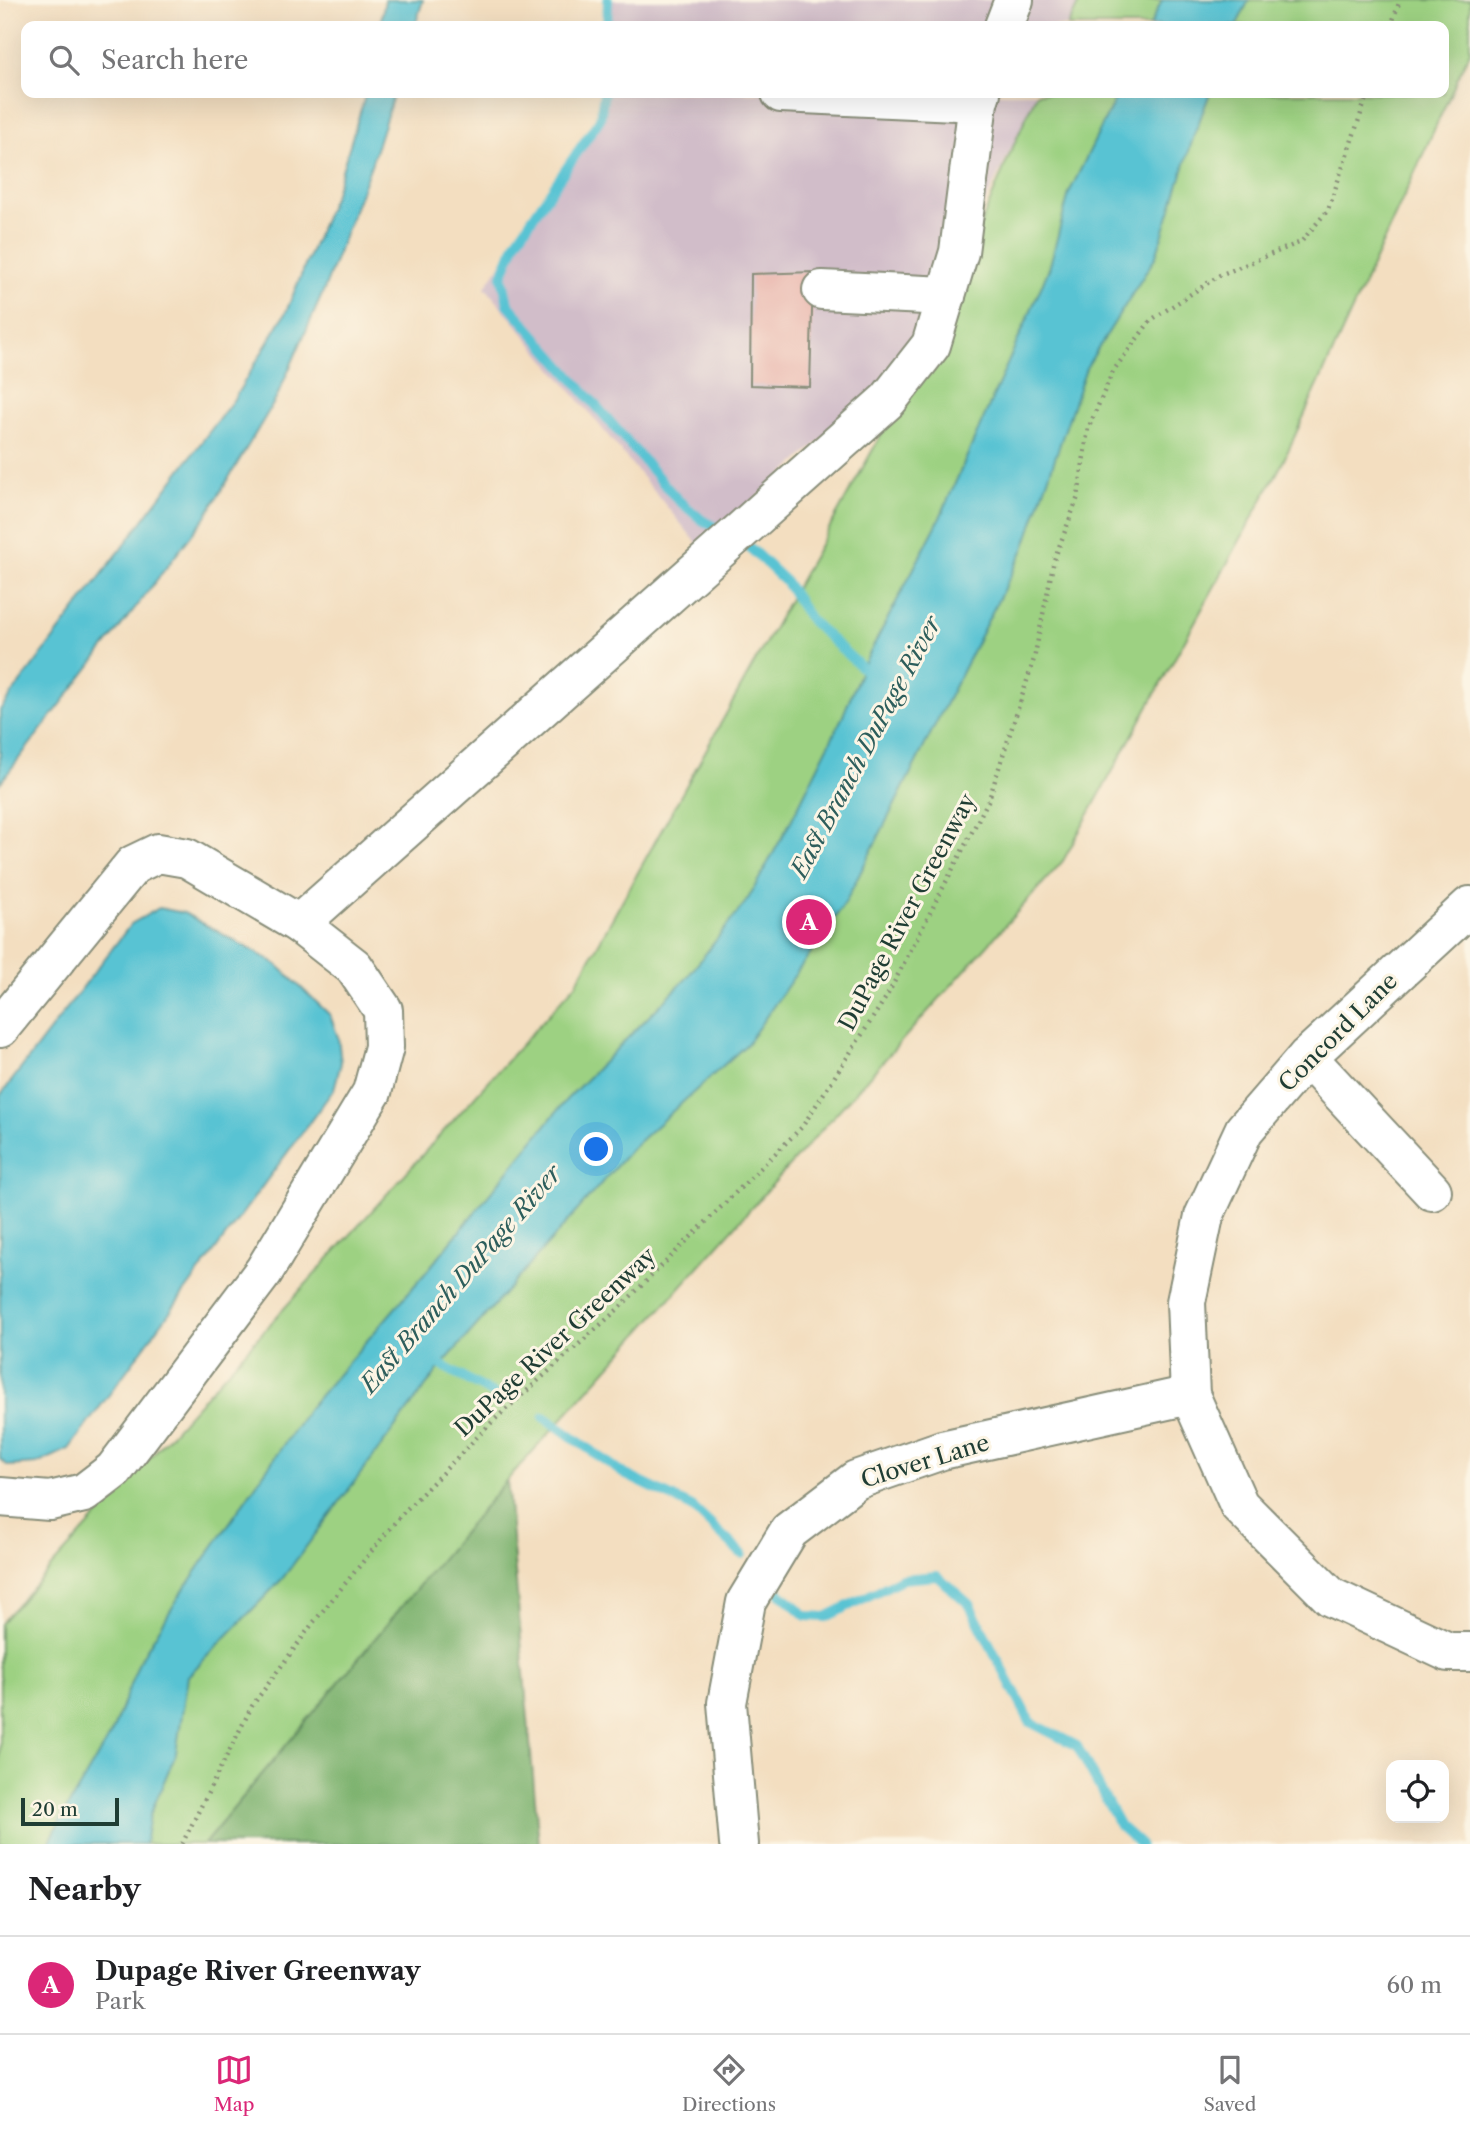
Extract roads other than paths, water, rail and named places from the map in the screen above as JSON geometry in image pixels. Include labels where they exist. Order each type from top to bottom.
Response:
[{"type":"street","points":[[1006,21],[1014,0]]},
{"type":"street","points":[[299,924],[888,400],[931,345],[946,296],[959,252],[979,98]]},
{"type":"street","points":[[822,289],[946,296]]},
{"type":"street","points":[[0,1028],[133,865],[158,853],[187,858],[299,924],[354,967],[383,1010],[384,1047],[372,1092],[264,1270],[114,1469],[84,1493],[50,1502],[0,1497]]},
{"type":"street","name":"Concord Lane","points":[[1470,906],[1307,1057],[1244,1130],[1204,1216],[1186,1302],[1190,1395],[1239,1505],[1331,1597],[1448,1652],[1470,1652]]},
{"type":"street","points":[[1307,1057],[1432,1191]]},
{"type":"street","name":"Clover Lane","points":[[738,1844],[727,1703],[746,1602],[789,1531],[856,1480],[942,1450],[1190,1395]]},
{"type":"water","points":[[385,0],[423,0],[417,21],[381,21]]},
{"type":"water","points":[[1162,0],[1249,0],[1238,21],[1152,21]]},
{"type":"water","points":[[364,98],[392,98],[371,165],[324,290],[276,399],[206,516],[0,783],[0,710],[234,399],[286,312],[335,193]]},
{"type":"water","name":"East Branch DuPage River","points":[[1116,98],[1208,98],[1156,256],[1086,368],[1024,549],[845,903],[747,1044],[633,1147],[441,1366],[282,1579],[188,1676],[176,1753],[150,1815],[145,1844],[49,1844],[113,1730],[139,1662],[180,1595],[308,1409],[427,1271],[566,1100],[685,980],[748,899],[791,821],[842,718],[862,668],[939,520],[1049,269],[1069,193]]},
{"type":"water","points":[[159,908],[184,913],[275,963],[330,1015],[338,1037],[341,1063],[334,1089],[69,1449],[37,1464],[8,1466],[0,1459],[0,1096],[131,924]]},
{"type":"waterway","points":[[607,21],[608,0]]},
{"type":"waterway","points":[[603,98],[600,119],[516,242],[502,276],[508,304],[677,499],[702,520],[727,534]]},
{"type":"waterway","points":[[740,542],[785,581],[811,621],[870,675]]},
{"type":"waterway","points":[[432,1360],[495,1395]]},
{"type":"waterway","points":[[544,1417],[624,1474],[692,1507],[742,1554]]},
{"type":"waterway","points":[[779,1592],[806,1616],[826,1617],[902,1579],[937,1576],[969,1604],[1030,1722],[1077,1746],[1120,1826],[1140,1844]]},
{"type":"place","name":"Dupage River Greenway","points":[[809,922]]}]
